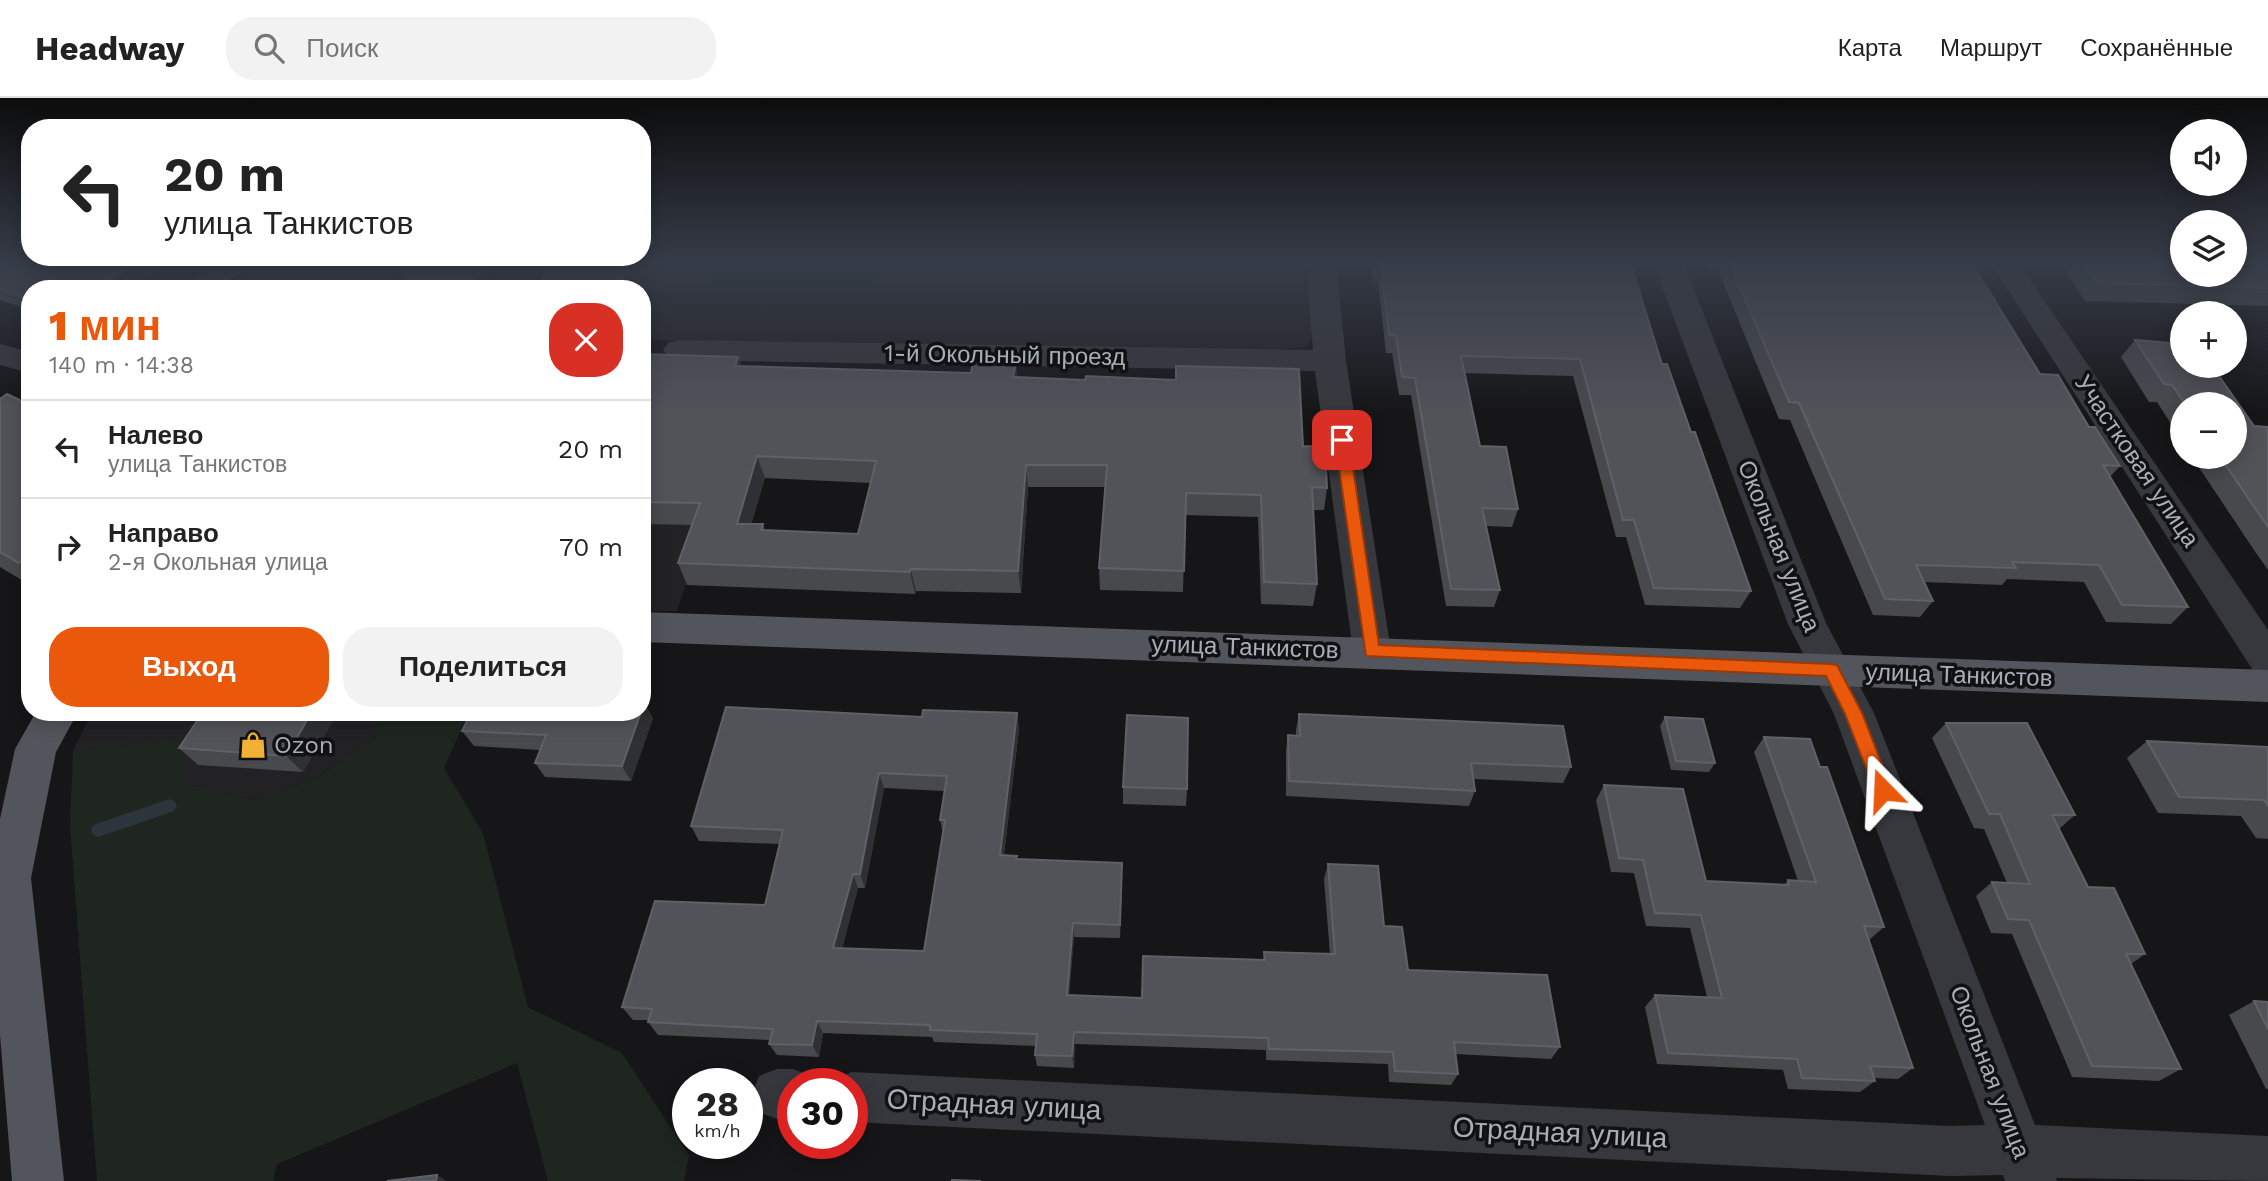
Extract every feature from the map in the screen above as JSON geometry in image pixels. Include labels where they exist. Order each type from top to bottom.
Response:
[{"type":"main road","name":"улица Танкистов","points":[[651,626],[2268,685]]},
{"type":"main road","points":[[38,1181],[9,878],[36,749],[53,721]]},
{"type":"street","points":[[1326,313],[1330,360],[1372,651]]},
{"type":"street","name":"Окольная улица","points":[[1688,313],[1807,624],[1854,713],[2024,1165]]},
{"type":"street","name":"Участковая улица","points":[[2038,313],[2268,661]]},
{"type":"street","name":"1-й Окольный проезд","points":[[680,350],[1330,360]]},
{"type":"street","points":[[0,354],[21,360]]},
{"type":"street","name":"Отрадная улица","points":[[868,1098],[1950,1151],[2024,1165],[2081,1155],[2268,1162]]},
{"type":"shaded area","points":[[651,313],[1311,313],[1314,332],[1307,346],[1280,350],[651,340]]},
{"type":"shaded area","points":[[651,443],[732,447],[677,611],[651,611]]},
{"type":"shaded area","points":[[88,721],[384,721],[373,739],[316,778],[256,800],[182,783],[176,739],[73,751]]},
{"type":"shaded area","points":[[384,721],[465,721],[444,768],[483,833],[528,1007],[622,1053],[672,1130],[672,1159],[688,1159],[684,1181],[548,1181],[517,1063],[277,1164],[273,1181],[97,1181],[70,826],[73,751],[177,738],[183,783],[256,800],[316,778],[373,739]]},
{"type":"building","points":[[1386,313],[1646,313],[1662,364],[1667,364],[1691,432],[1695,432],[1751,591],[1654,588],[1634,520],[1623,520],[1580,359],[1461,356],[1480,446],[1506,447],[1518,509],[1482,508],[1500,590],[1451,589],[1415,378],[1402,377],[1396,335],[1389,335]]},
{"type":"building","points":[[1751,313],[2002,313],[2040,374],[2058,375],[2089,427],[2095,427],[2120,466],[2103,465],[2188,607],[2122,605],[2099,565],[2012,562],[2016,568],[1916,565],[1933,601],[1885,599],[1799,403],[1789,402]]},
{"type":"building","points":[[2135,340],[2170,343],[2170,378],[2220,378],[2230,392],[2177,392],[2172,385],[2164,384]]},
{"type":"building","points":[[651,354],[738,357],[735,366],[971,373],[973,361],[1016,363],[1013,377],[1085,380],[1086,376],[1176,380],[1176,366],[1299,369],[1303,446],[1325,447],[1327,488],[1312,487],[1317,584],[1264,582],[1261,495],[1186,493],[1184,571],[1099,568],[1107,465],[1026,465],[1018,571],[911,569],[910,572],[678,563],[700,503],[651,502]],"holes":[[[757,456],[876,461],[858,534],[761,530],[763,524],[737,524]]]},
{"type":"building","points":[[7,394],[21,401],[19,563],[0,552],[0,399]]},
{"type":"building","points":[[2247,416],[2254,426],[2268,427],[2268,527],[2228,469],[2247,469]]},
{"type":"building","points":[[726,707],[922,717],[923,710],[1017,713],[1000,855],[1017,856],[1016,859],[1122,863],[1120,925],[1073,923],[1067,995],[1142,998],[1143,956],[1265,960],[1264,952],[1335,954],[1328,864],[1378,866],[1384,926],[1402,927],[1408,970],[1547,975],[1560,1047],[1454,1042],[1458,1074],[1395,1071],[1393,1052],[1269,1049],[1268,1038],[1074,1032],[1072,1056],[1035,1055],[1037,1034],[930,1030],[930,1025],[817,1021],[812,1045],[769,1044],[773,1029],[648,1022],[652,1009],[622,1007],[655,901],[765,905],[783,830],[691,826]],"holes":[[[879,773],[947,776],[940,820],[945,820],[924,951],[833,948],[853,874],[860,874]]]},
{"type":"building","points":[[1299,714],[1563,726],[1571,767],[1471,763],[1475,791],[1289,781],[1288,735],[1300,736]]},
{"type":"building","points":[[1127,715],[1188,718],[1187,789],[1123,787]]},
{"type":"building","points":[[1665,717],[1703,719],[1715,763],[1676,761]]},
{"type":"building","points":[[197,721],[307,721],[286,756],[179,748]]},
{"type":"building","points":[[467,721],[638,721],[622,766],[535,763],[546,735],[462,731]]},
{"type":"building","points":[[1946,723],[2027,723],[2075,815],[2052,815],[2088,887],[2114,888],[2145,954],[2126,954],[2181,1069],[2092,1066],[2029,920],[2008,919],[1992,882],[2030,884],[2000,814],[1989,814]]},
{"type":"building","points":[[1764,737],[1810,739],[1820,767],[1827,767],[1884,927],[1864,926],[1913,1068],[1870,1066],[1875,1081],[1802,1078],[1797,1059],[1668,1053],[1655,995],[1722,998],[1701,915],[1655,913],[1643,860],[1619,858],[1604,785],[1683,789],[1706,881],[1789,885],[1788,880],[1816,882]]},
{"type":"building","points":[[2147,741],[2268,747],[2268,806],[2264,800],[2179,797]]},
{"type":"building","points":[[2254,1001],[2268,1002],[2268,1029]]},
{"type":"building","points":[[437,1175],[436,1181],[387,1181]]},
{"type":"waterway","points":[[99,830],[169,806]]},
{"type":"place","name":"Ozon","points":[[253,745]]},
{"type":"route","points":[[1342,440],[1372,651],[1831,670],[1854,713],[1883,790]]}]
